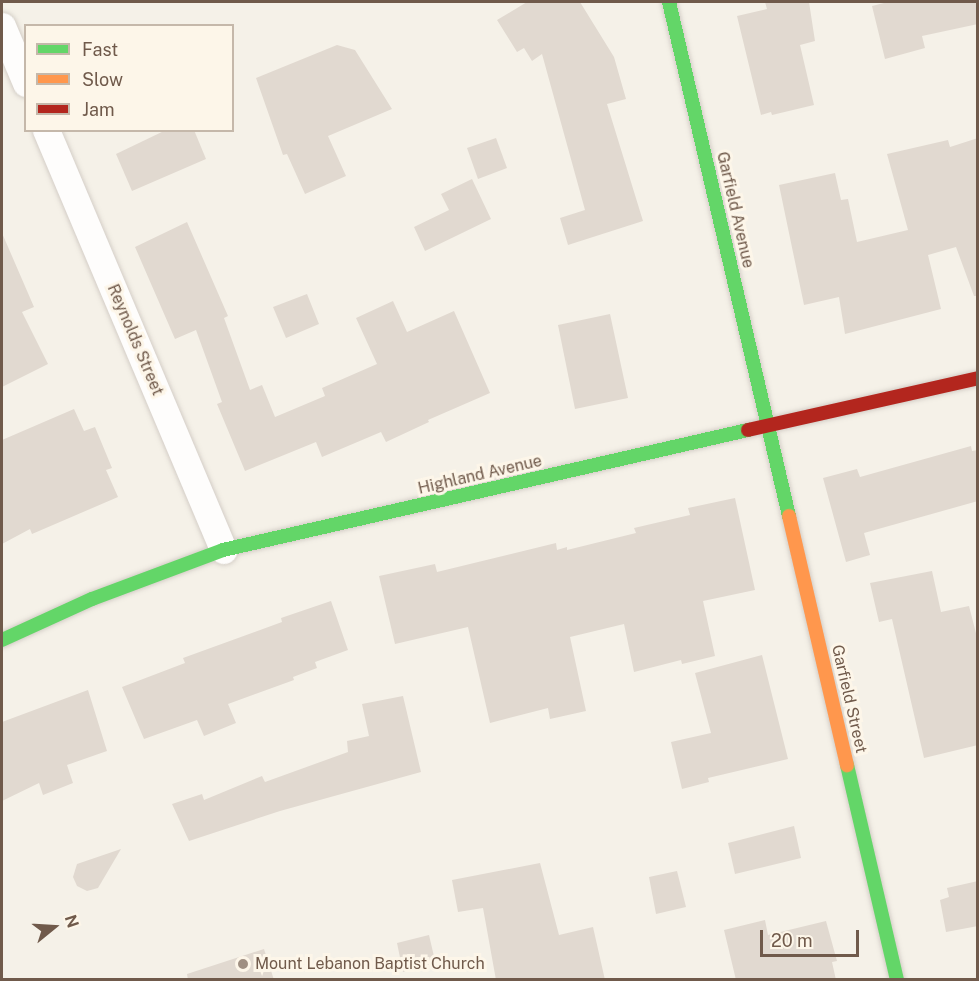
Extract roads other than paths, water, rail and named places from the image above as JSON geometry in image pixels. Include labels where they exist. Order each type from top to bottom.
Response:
[{"type":"street","name":"Garfield Avenue","points":[[669,2],[768,426]]},
{"type":"street","points":[[2,26],[24,78]]},
{"type":"street","name":"Reynolds Street","points":[[47,132],[224,550]]},
{"type":"street","name":"Highland Avenue","points":[[2,640],[92,599],[224,550],[978,378]]},
{"type":"street","name":"Garfield Street","points":[[768,426],[897,980]]},
{"type":"place","name":"Mount Lebanon Baptist Church","points":[[243,964]]}]
